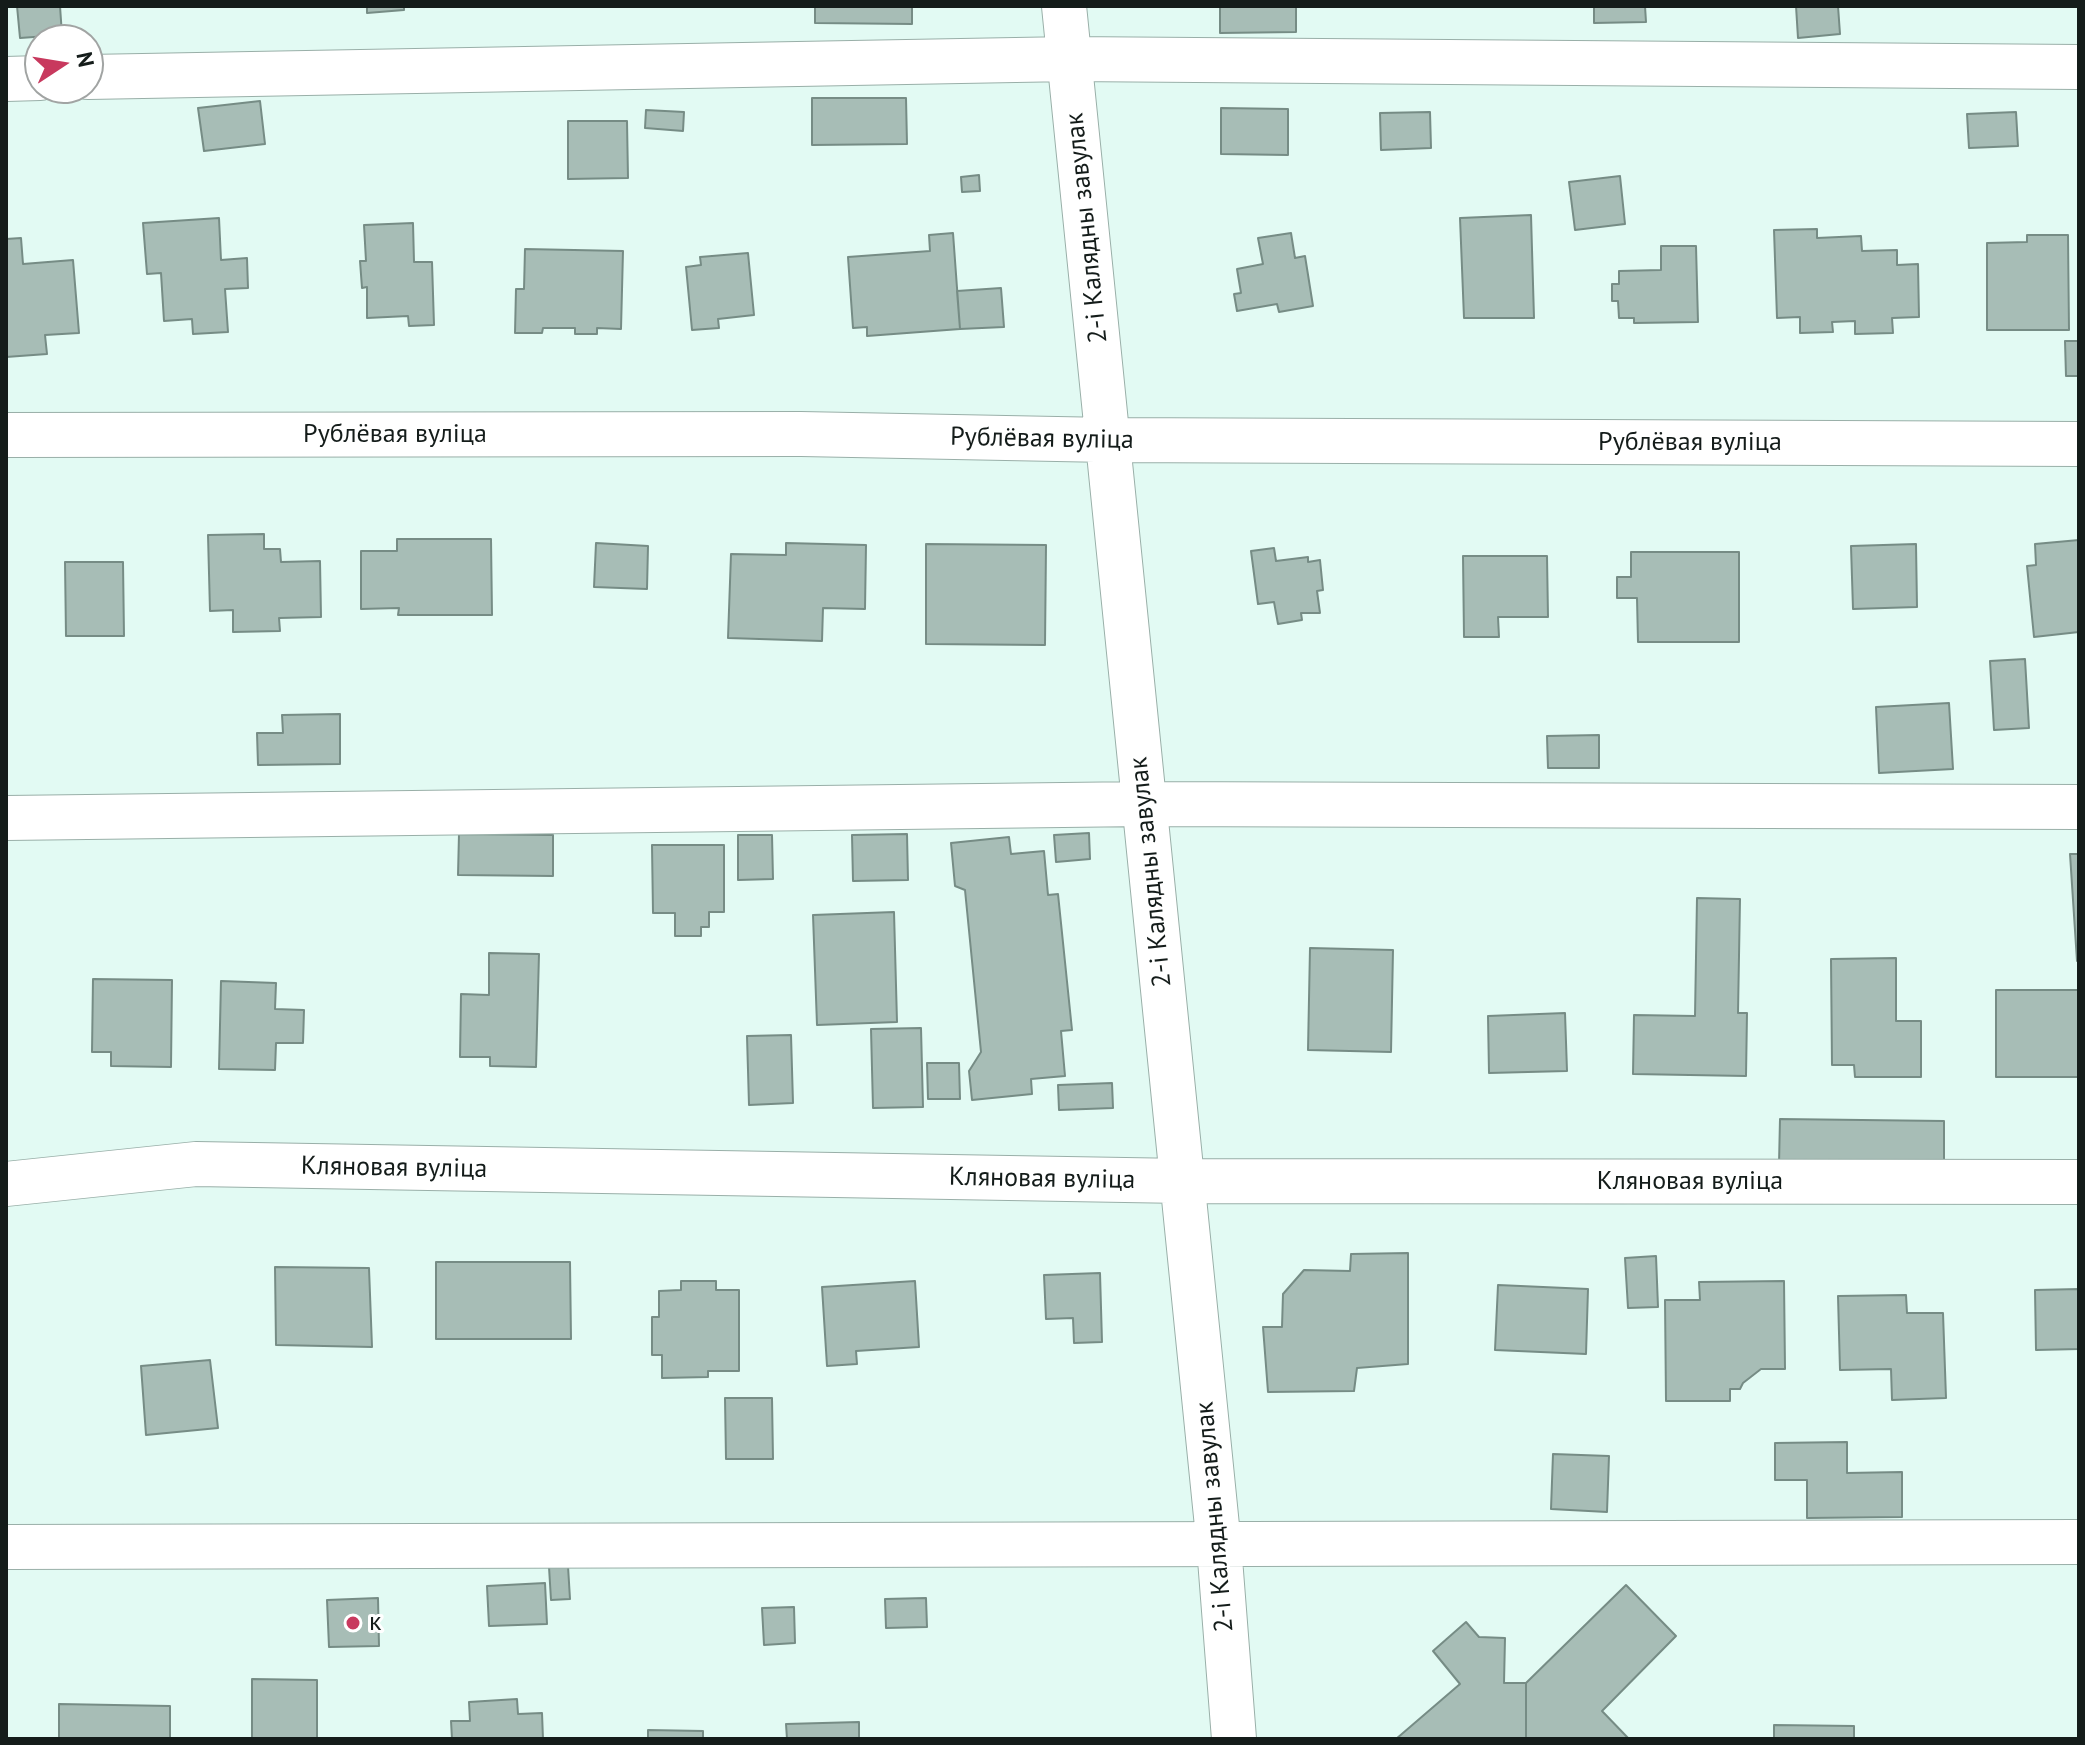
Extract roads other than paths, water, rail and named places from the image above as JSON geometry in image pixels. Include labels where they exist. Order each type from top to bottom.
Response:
[{"type":"street","name":"2-і Калядны завулак","points":[[1064,6],[1219,1546],[1234,1739]]},
{"type":"street","points":[[104,77],[1070,59],[2079,67]]},
{"type":"street","name":"Рублёвая вуліца","points":[[6,435],[801,434],[1108,440],[2079,444]]},
{"type":"street","points":[[6,818],[1144,804],[2079,807]]},
{"type":"street","name":"Кляновая вуліца","points":[[6,1184],[196,1164],[1183,1181],[2079,1182]]},
{"type":"street","points":[[6,1547],[2079,1542]]},
{"type":"place","name":"к","points":[[353,1623]]}]
